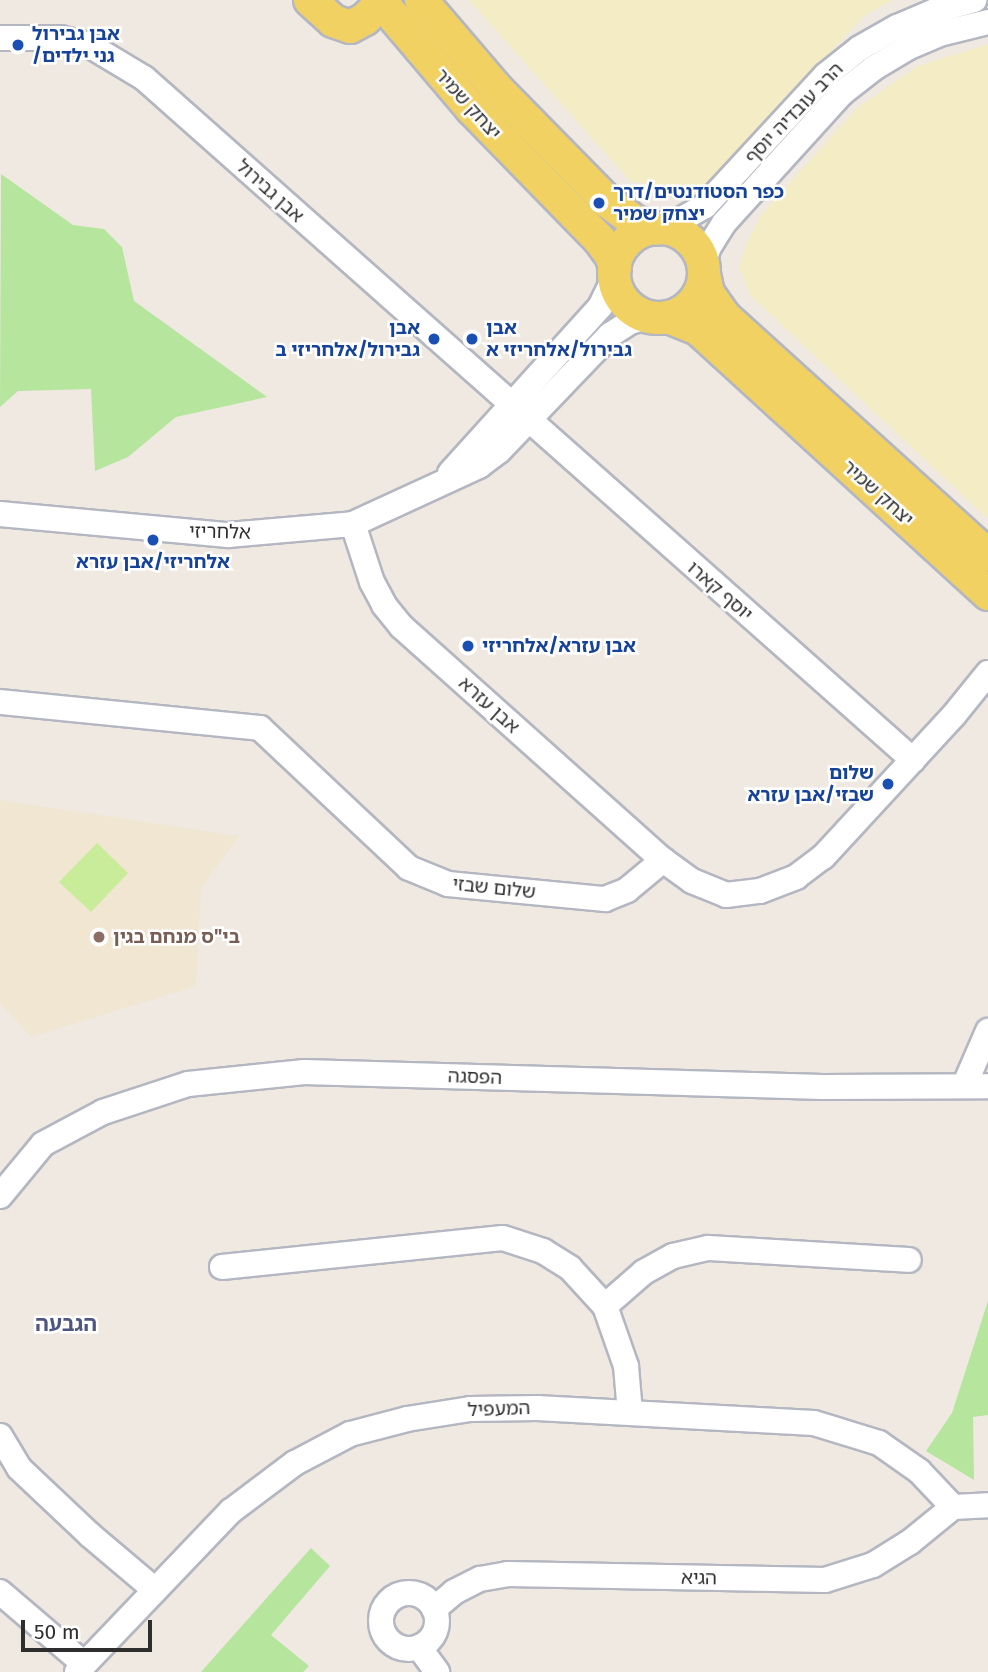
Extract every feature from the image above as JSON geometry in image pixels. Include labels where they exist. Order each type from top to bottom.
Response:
[{"type":"main road","name":"יצחק שמיר","points":[[310,0],[332,21],[350,27],[358,24],[384,1],[462,99],[603,244],[612,257],[615,272]]},
{"type":"main road","name":"יצחק שמיר","points":[[421,0],[497,89],[608,202],[636,222],[661,229]]},
{"type":"main road","points":[[661,229],[689,240],[704,269],[701,291],[693,303],[658,317],[624,302],[615,272],[622,249],[631,238],[661,229]]},
{"type":"main road","name":"יצחק שמיר","points":[[704,269],[708,293],[724,316],[988,555]]},
{"type":"main road","name":"יצחק שמיר","points":[[658,317],[698,330],[988,594]]},
{"type":"street","name":"הרב עובדיה יוסף","points":[[661,229],[705,206],[826,75],[860,48],[897,27],[935,11],[974,0]]},
{"type":"street","name":"הרב עובדיה יוסף","points":[[704,269],[709,247],[724,223],[842,93],[874,68],[907,48],[943,33],[988,22]]},
{"type":"street","name":"אבן גבירול","points":[[0,38],[60,38],[89,45],[144,78],[519,415]]},
{"type":"street","name":"אלחריזי","points":[[0,514],[228,536],[353,524],[479,466],[600,307],[615,272]]},
{"type":"street","name":"אלחריזי","points":[[519,415],[610,335],[630,322],[658,317]]},
{"type":"street","name":"יוסף קארו","points":[[519,415],[912,760]]},
{"type":"street","name":"אבן עזרא","points":[[353,524],[372,582],[384,606],[402,627],[663,860]]},
{"type":"street","points":[[663,860],[692,881],[726,895],[760,891],[796,877],[823,856],[954,715],[988,673]]},
{"type":"street","points":[[954,715],[988,687]]},
{"type":"street","name":"שלום שבזי","points":[[0,702],[260,728],[409,868],[447,884],[605,899],[628,890],[663,860]]},
{"type":"street","points":[[976,1085],[988,1031]]},
{"type":"street","name":"הפסגה","points":[[0,1196],[43,1144],[103,1112],[188,1084],[304,1072],[823,1087],[976,1085]]},
{"type":"street","points":[[222,1267],[503,1238],[543,1251],[570,1268],[605,1306],[626,1366],[630,1413]]},
{"type":"street","points":[[605,1306],[644,1272],[673,1256],[708,1248],[909,1260]]},
{"type":"street","name":"המעפיל","points":[[80,1668],[231,1511],[295,1463],[350,1434],[407,1419],[470,1409],[537,1408],[814,1423],[851,1432],[879,1443],[919,1471],[953,1507]]},
{"type":"street","points":[[0,1436],[19,1468],[90,1535],[155,1589]]},
{"type":"street","points":[[953,1507],[988,1505]]},
{"type":"street","name":"הגיא","points":[[434,1609],[454,1592],[480,1579],[508,1574],[825,1580],[873,1565],[910,1542],[953,1507]]},
{"type":"street","points":[[0,1592],[80,1668]]},
{"type":"street","points":[[406,1594],[423,1597],[434,1609],[435,1632],[419,1647],[402,1648],[387,1639],[383,1632],[382,1615],[391,1600],[406,1594]]},
{"type":"street","points":[[419,1647],[437,1672]]},
{"type":"shaded area","name":"בי\"ס מנחם בגין","points":[[0,800],[239,836],[201,888],[196,986],[31,1037],[0,1003]]},
{"type":"green space","points":[[1,174],[73,225],[104,229],[122,247],[134,301],[267,397],[176,417],[128,457],[95,471],[91,389],[18,391],[0,407]]},
{"type":"green space","points":[[97,843],[128,873],[91,912],[59,882]]},
{"type":"green space","points":[[988,1301],[988,1415],[973,1417],[974,1480],[926,1451],[952,1413]]},
{"type":"green space","points":[[311,1548],[330,1566],[271,1635],[309,1666],[303,1672],[201,1672]]},
{"type":"sand","points":[[469,0],[893,0],[864,16],[703,189],[631,182]]},
{"type":"sand","points":[[988,44],[988,519],[750,295],[739,268],[746,245],[761,215],[857,108],[918,66]]},
{"type":"place","name":"אבן גבירול /גני ילדים","points":[[18,45]]},
{"type":"place","name":"כפר הסטודנטים/דרך יצחק שמיר","points":[[599,203]]},
{"type":"place","name":"אבן גבירול/אלחריזי ב","points":[[434,339]]},
{"type":"place","name":"אבן גבירול/אלחריזי א","points":[[472,339]]},
{"type":"place","name":"אלחריזי/אבן עזרא","points":[[153,540]]},
{"type":"place","name":"אבן עזרא/אלחריזי","points":[[468,646]]},
{"type":"place","name":"שלום שבזי/אבן עזרא","points":[[888,784]]},
{"type":"place","name":"בי\"ס מנחם בגין","points":[[99,937]]},
{"type":"district","name":"הגבעה","points":[[66,1324]]}]
